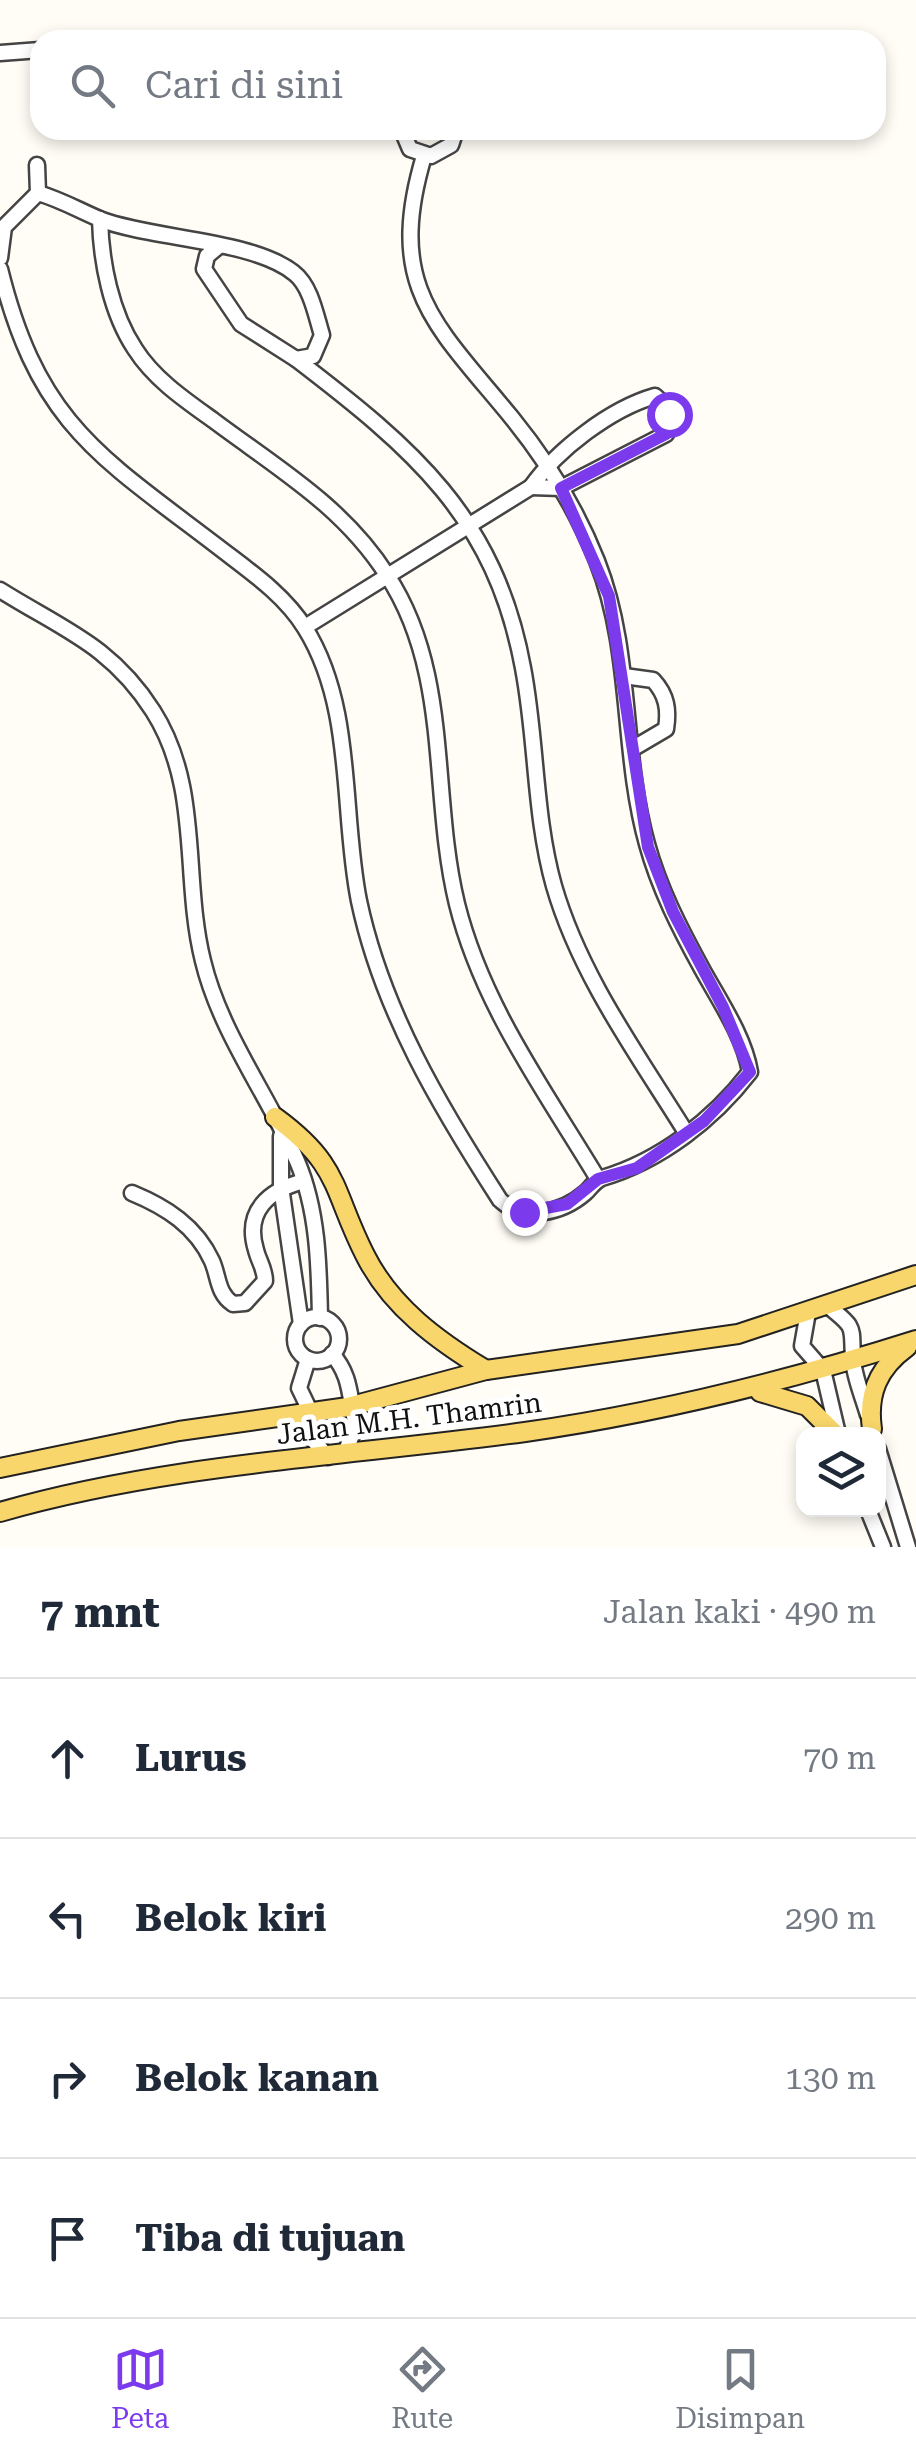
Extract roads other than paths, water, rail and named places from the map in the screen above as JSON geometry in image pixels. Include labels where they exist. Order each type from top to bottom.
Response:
[{"type":"main road","points":[[278,1124],[317,1150],[332,1172],[366,1258],[406,1312],[436,1338],[486,1370]]},
{"type":"main road","points":[[808,1312],[916,1275]]},
{"type":"main road","name":"Jalan M.H. Thamrin","points":[[0,1468],[179,1431],[348,1407],[486,1370],[738,1334],[808,1312]]},
{"type":"main road","points":[[823,1370],[916,1341]]},
{"type":"main road","points":[[873,1427],[871,1397],[876,1382],[895,1356],[916,1341]]},
{"type":"main road","name":"Jalan M.H. Thamrin","points":[[0,1512],[234,1467],[577,1424],[735,1394],[823,1370]]},
{"type":"main road","points":[[735,1394],[784,1396],[807,1406],[829,1427]]},
{"type":"street","points":[[0,53],[30,51]]},
{"type":"street","points":[[406,140],[410,149],[424,156],[446,151],[451,140]]},
{"type":"street","points":[[0,269],[24,347],[47,392],[87,445],[274,591],[305,627],[330,684],[340,737],[351,853],[370,947],[416,1058],[464,1145],[507,1207],[544,1212],[576,1199],[598,1179],[637,1168],[731,1096],[750,1072],[732,1024],[662,887],[640,815],[624,676],[609,596],[547,463],[443,339],[417,289],[410,222],[424,156]]},
{"type":"street","points":[[0,258],[4,227],[38,194],[36,165]]},
{"type":"street","points":[[38,194],[100,219],[219,246],[287,268],[300,279],[322,344],[314,356],[296,359]]},
{"type":"street","points":[[100,219],[102,260],[110,287],[134,348],[148,366],[179,395],[314,492],[340,516],[387,575],[406,607],[427,667],[452,878],[471,947],[499,1016],[598,1179]]},
{"type":"street","points":[[219,246],[207,256],[204,268],[230,312],[416,455],[468,525],[500,588],[515,632],[524,670],[538,802],[567,925],[594,982],[686,1134]]},
{"type":"street","points":[[305,627],[531,487],[547,463],[642,400],[657,397],[665,405],[672,426],[666,434],[561,488],[531,487]]},
{"type":"street","points":[[0,590],[64,623],[112,659],[166,733],[179,765],[186,802],[194,921],[204,965],[216,1001],[304,1181],[318,1260],[320,1318]]},
{"type":"street","points":[[624,676],[653,680],[663,691],[669,712],[666,730],[632,749]]},
{"type":"street","points":[[278,1124],[282,1187],[301,1324],[295,1344],[308,1360]]},
{"type":"street","points":[[132,1194],[168,1210],[188,1227],[213,1264],[221,1292],[234,1304],[245,1303],[266,1281],[252,1222],[260,1204],[282,1187],[304,1181]]},
{"type":"street","points":[[292,1264],[318,1260]]},
{"type":"street","points":[[828,1306],[849,1322],[855,1334],[853,1360],[872,1427]]},
{"type":"street","points":[[808,1312],[802,1346],[823,1370],[835,1427]]},
{"type":"street","points":[[301,1324],[320,1318]]},
{"type":"street","points":[[308,1360],[332,1354],[338,1342],[336,1329],[320,1318]]},
{"type":"street","points":[[308,1360],[298,1388],[311,1413],[307,1432],[337,1455],[356,1425],[348,1407],[349,1378],[332,1354]]},
{"type":"street","points":[[886,1475],[908,1547]]},
{"type":"street","points":[[871,1517],[884,1547]]}]
